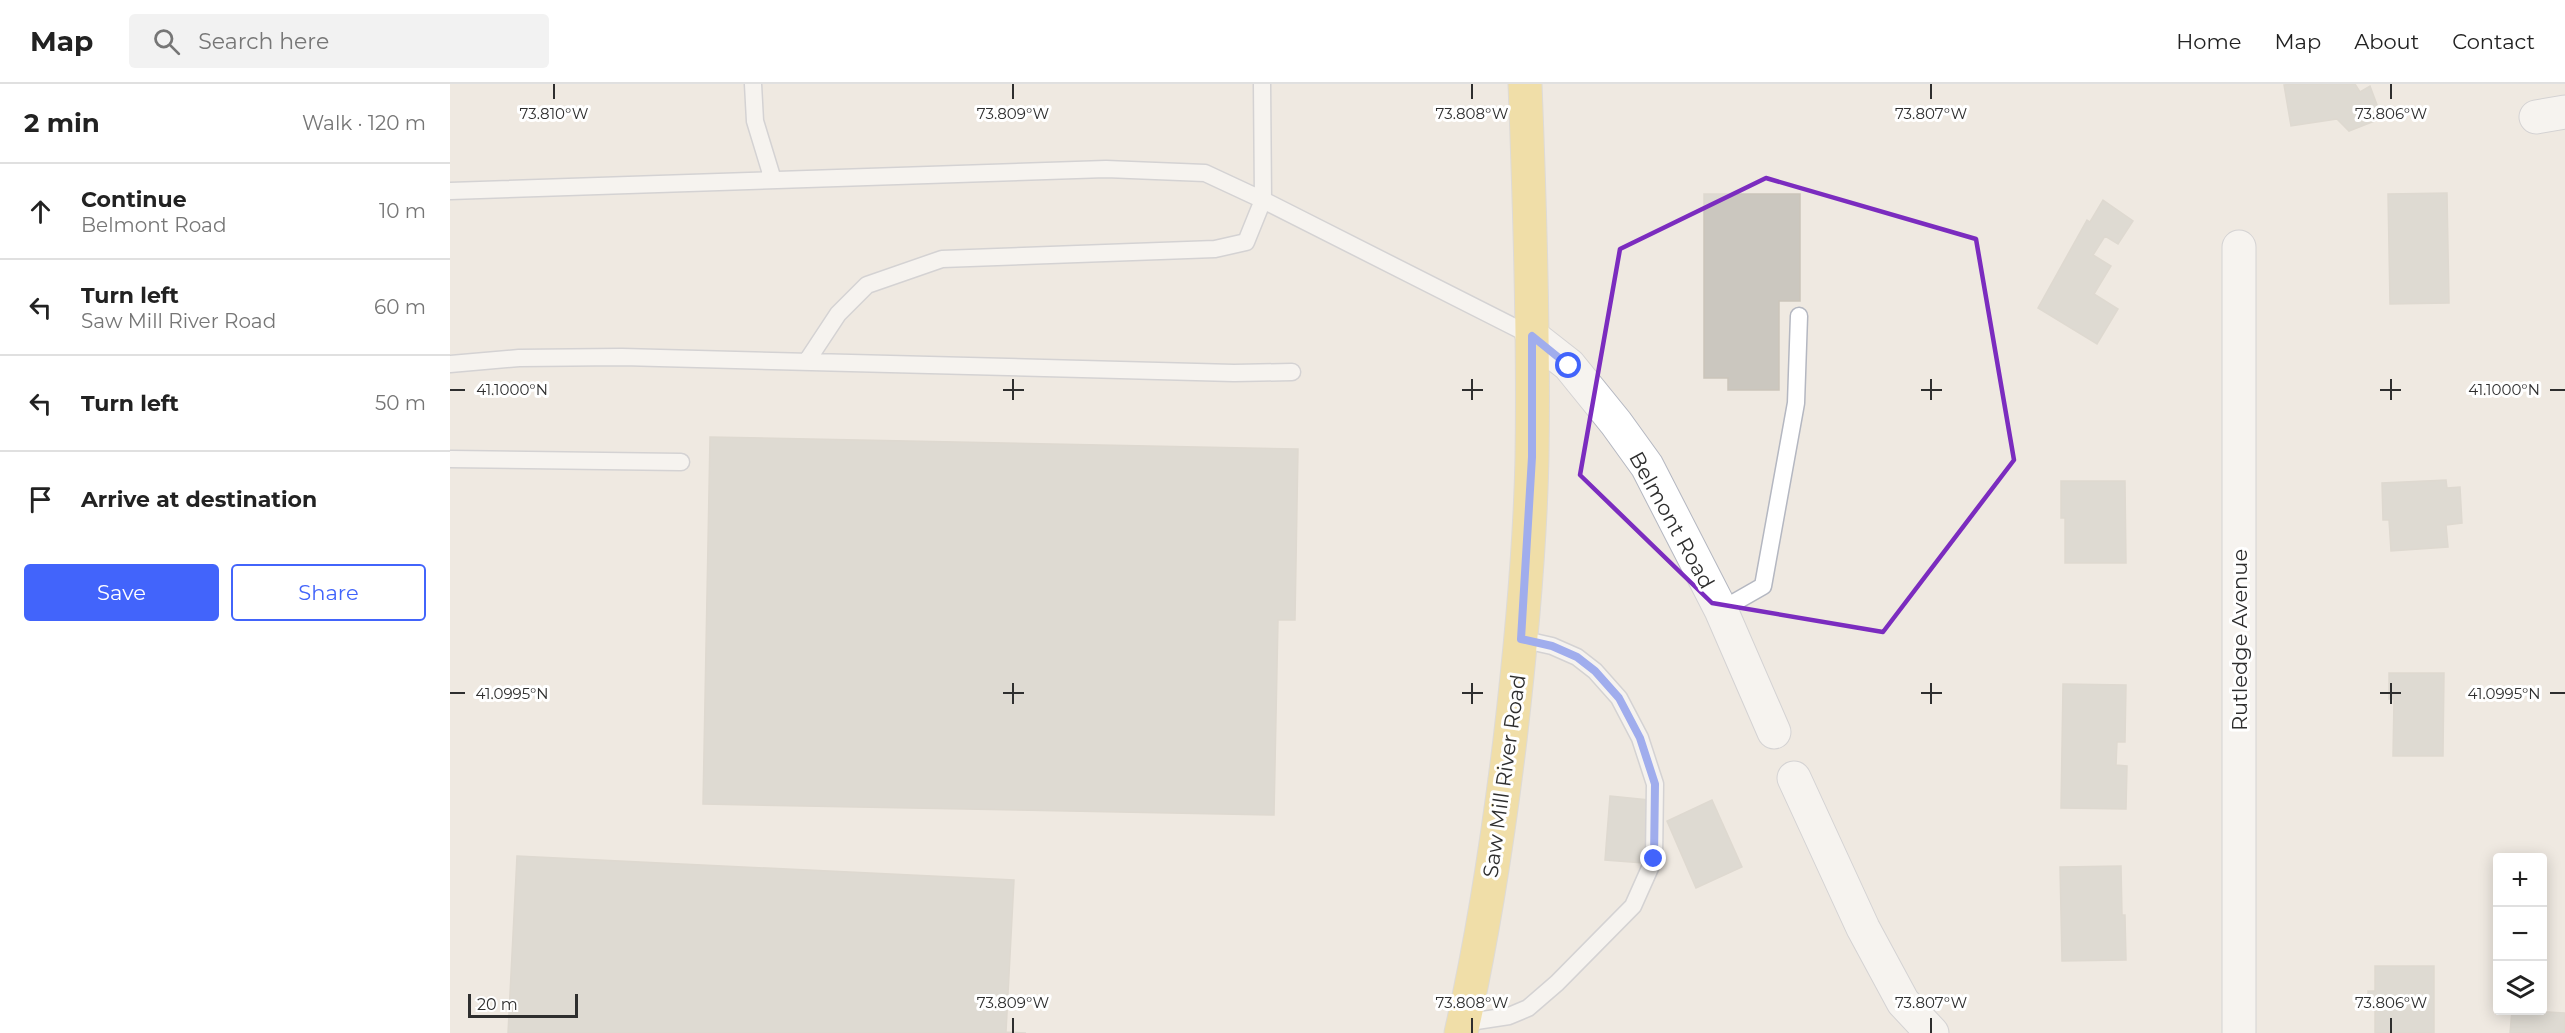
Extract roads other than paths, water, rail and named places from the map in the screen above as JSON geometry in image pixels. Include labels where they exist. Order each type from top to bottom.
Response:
[{"type":"main road","name":"Saw Mill River Road","points":[[1462,1028],[1500,817],[1521,639],[1532,467],[1532,277],[1525,84]]},
{"type":"street","name":"Rutledge Avenue","points":[[2239,247],[2239,1033]]},
{"type":"street","name":"Belmont Road","points":[[1532,336],[1569,366],[1616,423],[1647,466],[1721,609],[1773,732]]},
{"type":"street","points":[[1794,778],[1863,928],[1903,1002],[1932,1033]]},
{"type":"lane","points":[[753,84],[755,121],[773,180]]},
{"type":"lane","points":[[807,361],[838,314],[867,285],[942,259],[1225,247],[1246,242],[1263,200],[1258,87]]},
{"type":"lane","points":[[450,191],[1106,169],[1205,173],[1532,336]]},
{"type":"lane","points":[[1721,609],[1763,586],[1796,402],[1799,316]]},
{"type":"lane","points":[[450,364],[519,358],[622,357],[697,361],[807,361],[1234,373],[1292,372]]},
{"type":"lane","points":[[450,459],[681,462]]},
{"type":"lane","points":[[1462,1028],[1509,1016],[1528,1008],[1557,983],[1633,906],[1654,859],[1655,784],[1640,738],[1619,698],[1595,671],[1577,657],[1552,646],[1521,639]]}]
